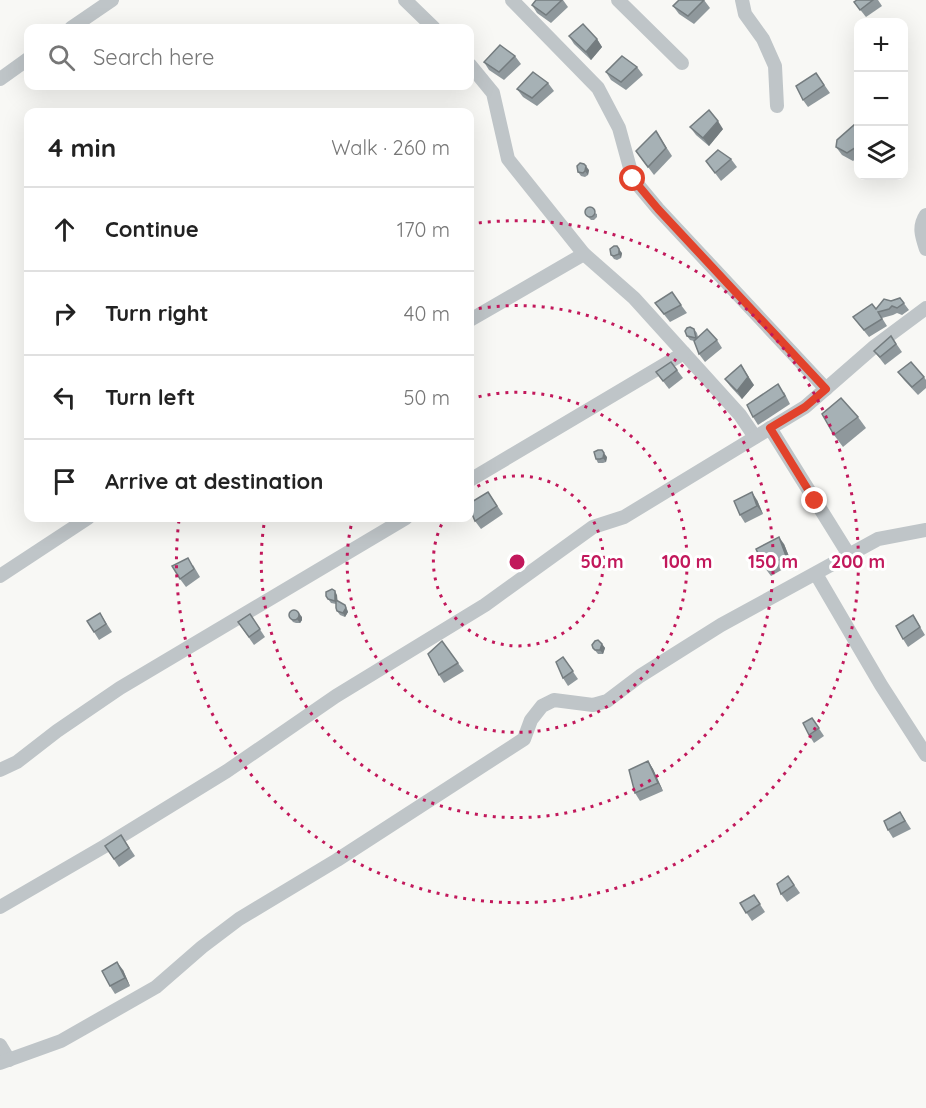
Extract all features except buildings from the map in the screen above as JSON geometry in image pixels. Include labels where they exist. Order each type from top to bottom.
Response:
[{"type":"street","points":[[77,24],[112,0]]},
{"type":"street","points":[[405,0],[430,24]]},
{"type":"street","points":[[512,0],[598,88],[619,128],[633,179],[658,209],[826,389]]},
{"type":"street","points":[[618,0],[682,63]]},
{"type":"street","points":[[742,0],[745,14],[763,39],[775,66],[777,106]]},
{"type":"street","points":[[0,79],[24,62]]},
{"type":"street","points":[[474,70],[493,93],[508,159],[584,254],[634,298],[740,415],[755,436]]},
{"type":"street","points":[[926,215],[921,226],[926,249]]},
{"type":"street","points":[[474,318],[584,254]]},
{"type":"street","points":[[0,907],[227,771],[336,696],[485,605],[593,527],[624,517],[805,407],[875,346],[926,308]]},
{"type":"street","points":[[474,478],[684,353]]},
{"type":"street","points":[[770,428],[849,555]]},
{"type":"street","points":[[0,576],[82,522]]},
{"type":"street","points":[[0,770],[17,762],[57,731],[120,688],[399,522]]},
{"type":"street","points":[[0,1045],[5,1062],[61,1041],[156,987],[239,919],[337,860],[524,739],[531,720],[542,706],[554,700],[593,705],[607,701],[640,676],[721,625],[878,539],[926,530]]},
{"type":"street","points":[[816,574],[881,685],[926,755]]},
{"type":"route","points":[[633,179],[658,209],[826,389],[805,407],[770,428],[815,501]]}]
